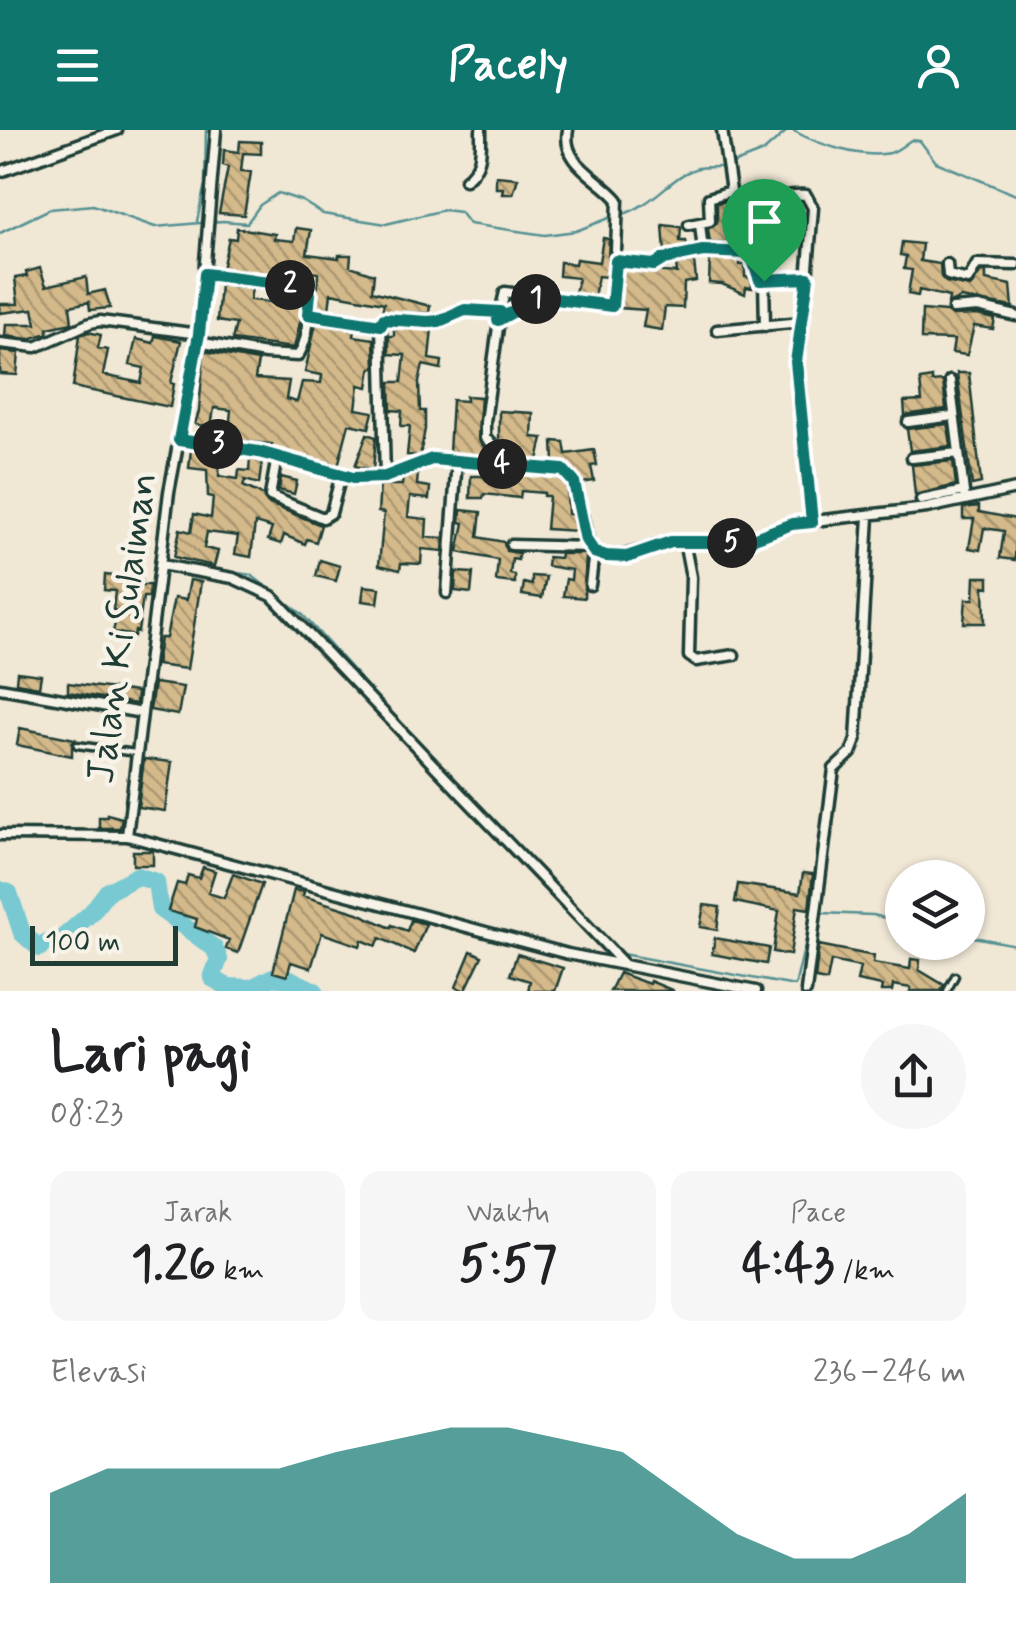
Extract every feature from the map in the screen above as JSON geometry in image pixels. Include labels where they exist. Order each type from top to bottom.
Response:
[{"type":"street","points":[[0,172],[117,130]]},
{"type":"street","name":"Jalan Ki Sulaiman","points":[[127,836],[161,564],[198,338],[216,130]]},
{"type":"street","points":[[465,180],[476,171],[481,158],[481,130]]},
{"type":"street","points":[[491,462],[492,444],[485,438],[485,422],[502,297],[508,291],[612,306],[620,214],[614,194],[600,186],[567,148],[568,130]]},
{"type":"street","points":[[722,130],[740,251]]},
{"type":"street","points":[[688,225],[712,218],[709,198],[731,192]]},
{"type":"street","points":[[735,210],[777,197],[806,196],[813,208],[796,362],[812,522]]},
{"type":"street","points":[[700,224],[703,251]]},
{"type":"street","points":[[616,261],[654,265],[664,259],[703,251],[740,251],[752,257],[757,277],[764,281],[808,278]]},
{"type":"street","points":[[947,264],[948,275],[968,280],[977,264],[1016,265]]},
{"type":"street","points":[[0,344],[36,347],[100,321],[183,332],[264,354],[298,356],[304,346],[310,294],[302,286],[205,274]]},
{"type":"street","points":[[764,281],[765,326]]},
{"type":"street","points":[[385,477],[381,325],[384,319],[439,321],[465,310],[499,316],[540,297]]},
{"type":"street","points":[[953,309],[978,307],[1016,316]]},
{"type":"street","points":[[308,314],[381,325]]},
{"type":"street","points":[[718,330],[802,322]]},
{"type":"street","points":[[950,382],[964,495]]},
{"type":"street","points":[[908,422],[953,416]]},
{"type":"street","points":[[179,440],[227,446],[341,476],[369,479],[385,477],[427,460],[563,470],[570,474],[592,549],[590,585]]},
{"type":"street","points":[[912,458],[958,453]]},
{"type":"street","points":[[277,457],[270,496],[323,518],[331,513],[341,476]]},
{"type":"street","points":[[448,593],[457,460]]},
{"type":"street","points":[[921,500],[1016,492]]},
{"type":"street","points":[[511,545],[592,549],[627,557],[666,542],[734,543],[792,524],[868,516],[964,495]]},
{"type":"street","points":[[806,988],[834,769],[851,752],[856,740],[868,516]]},
{"type":"street","points":[[684,541],[692,588],[689,656],[696,661],[726,654],[734,656]]},
{"type":"street","points":[[161,564],[234,578],[272,596],[623,963]]},
{"type":"street","points":[[0,688],[142,713]]},
{"type":"street","points":[[0,835],[127,836],[568,954],[756,991]]},
{"type":"lane","points":[[77,745],[136,753]]},
{"type":"lane","points":[[947,991],[955,976]]},
{"type":"building","points":[[240,141],[261,142],[261,154],[243,153],[241,171],[251,172],[244,215],[219,213],[228,167],[223,165],[224,150],[239,152]]},
{"type":"building","points":[[496,176],[518,178],[513,194],[502,194],[503,188],[496,188]]},
{"type":"building","points":[[725,201],[731,243],[710,243],[708,229],[717,223],[717,203]]},
{"type":"building","points":[[742,216],[773,218],[773,246],[759,245],[759,250],[747,246]]},
{"type":"building","points":[[663,225],[681,227],[680,241],[686,241],[687,247],[665,253]]},
{"type":"building","points":[[237,228],[294,241],[296,228],[311,230],[307,254],[339,258],[351,255],[350,266],[374,274],[372,291],[430,306],[429,313],[382,312],[384,303],[331,293],[329,310],[317,308],[318,273],[294,270],[292,278],[222,269],[229,238],[236,239]]},
{"type":"building","points":[[603,238],[609,239],[607,277],[598,276],[594,297],[575,294],[578,278],[559,276],[560,262],[599,262]]},
{"type":"building","points":[[902,242],[922,244],[920,261],[940,264],[941,277],[946,282],[970,287],[981,272],[986,272],[986,280],[1011,285],[1013,307],[961,298],[948,304],[949,297],[919,290],[918,296],[908,294],[912,270],[904,269]]},
{"type":"building","points":[[710,258],[740,260],[740,265],[745,265],[745,277],[751,278],[752,288],[746,287],[745,294],[709,283]]},
{"type":"building","points":[[694,260],[696,281],[684,283],[683,308],[665,307],[662,330],[643,327],[646,310],[619,308],[623,269],[677,273],[676,265]]},
{"type":"building","points":[[40,268],[46,286],[86,277],[88,294],[105,290],[110,308],[90,310],[89,302],[70,306],[72,323],[48,328],[48,333],[29,339],[5,336],[6,324],[36,324],[33,309],[0,313],[0,304],[18,304],[15,278]]},
{"type":"building","points":[[220,284],[252,288],[250,300],[279,303],[280,292],[297,294],[296,304],[302,305],[294,348],[232,340],[236,324],[217,321]]},
{"type":"building","points":[[922,310],[995,319],[993,329],[974,326],[967,355],[952,353],[954,340],[921,339]]},
{"type":"building","points":[[316,323],[355,329],[354,336],[374,339],[375,368],[371,368],[368,387],[359,385],[356,409],[373,412],[369,428],[349,424],[338,466],[271,448],[272,444],[228,440],[231,410],[214,408],[211,427],[195,424],[204,351],[258,361],[255,379],[289,381],[286,399],[297,402],[302,382],[321,383],[322,375],[305,372]]},
{"type":"building","points":[[394,327],[432,328],[429,359],[442,361],[441,369],[423,365],[419,382],[420,411],[425,411],[420,456],[407,455],[410,426],[401,426],[402,411],[391,410],[390,382],[402,382],[405,355],[389,354],[389,336],[394,336]]},
{"type":"building","points":[[80,335],[101,335],[98,348],[108,350],[103,375],[141,383],[144,368],[130,365],[136,339],[153,343],[155,336],[181,341],[170,407],[73,387]]},
{"type":"building","points":[[0,351],[19,353],[17,375],[0,374]]},
{"type":"building","points":[[957,373],[969,373],[981,483],[972,485]]},
{"type":"building","points":[[932,378],[932,382],[943,381],[946,409],[905,415],[904,402],[922,401],[920,380]]},
{"type":"building","points":[[466,396],[481,397],[478,438],[484,456],[449,453],[452,400],[466,401]]},
{"type":"building","points":[[499,411],[533,413],[532,437],[543,438],[538,460],[499,457]]},
{"type":"building","points":[[948,424],[951,446],[910,451],[907,429]]},
{"type":"building","points":[[367,434],[376,437],[373,470],[355,466]]},
{"type":"building","points":[[553,441],[564,442],[566,454],[594,450],[594,481],[582,483],[569,465],[554,462]]},
{"type":"building","points":[[191,449],[220,454],[219,476],[238,479],[239,470],[249,471],[250,458],[262,461],[259,484],[245,480],[243,486],[263,495],[267,503],[321,525],[316,542],[307,539],[305,544],[284,535],[281,544],[268,540],[272,528],[255,523],[251,557],[235,554],[238,536],[207,532],[204,548],[218,551],[214,566],[174,557],[180,529],[191,532],[194,514],[211,518],[213,497],[208,496],[207,470],[189,468]]},
{"type":"building","points":[[953,461],[956,485],[915,495],[912,465]]},
{"type":"building","points":[[418,473],[417,485],[430,487],[429,499],[410,497],[408,517],[427,519],[426,537],[444,538],[443,551],[422,549],[421,564],[401,563],[400,570],[379,565],[384,513],[378,512],[380,485],[402,485],[403,478]]},
{"type":"building","points":[[513,473],[559,477],[567,486],[568,514],[574,515],[578,531],[546,529],[549,496],[544,493],[521,491],[520,498],[484,494],[483,498],[470,498],[471,476]]},
{"type":"building","points":[[281,477],[297,481],[294,494],[279,490]]},
{"type":"building","points":[[979,506],[979,512],[1016,519],[1015,560],[1000,558],[1004,531],[984,528],[980,550],[969,548],[974,519],[963,519],[963,508]]},
{"type":"building","points":[[461,510],[481,512],[478,537],[504,542],[506,551],[519,553],[518,560],[512,559],[510,574],[515,575],[515,583],[496,581],[498,560],[458,552],[464,523],[460,522]]},
{"type":"building","points":[[561,554],[586,554],[584,598],[563,596],[572,570],[547,566],[548,557],[560,558]]},
{"type":"building","points":[[320,560],[340,566],[336,581],[316,576]]},
{"type":"building","points":[[456,572],[473,573],[471,593],[455,591]]},
{"type":"building","points":[[105,575],[141,579],[141,585],[150,585],[149,597],[143,597],[134,636],[113,632],[118,611],[113,610],[115,591],[104,590]]},
{"type":"building","points":[[532,576],[546,577],[542,598],[522,595],[524,583],[532,585]]},
{"type":"building","points":[[975,577],[989,577],[989,587],[984,586],[985,623],[964,623],[966,599],[974,599]]},
{"type":"building","points":[[190,580],[201,582],[187,669],[156,665],[160,638],[166,638],[174,598],[186,600]]},
{"type":"building","points":[[364,586],[380,588],[378,603],[362,601]]},
{"type":"building","points":[[17,672],[41,675],[39,687],[16,683]]},
{"type":"building","points":[[68,683],[137,692],[136,704],[68,692]]},
{"type":"building","points":[[154,683],[183,687],[178,715],[150,710]]},
{"type":"building","points":[[20,728],[75,739],[72,756],[17,745]]},
{"type":"building","points":[[144,759],[172,762],[165,811],[138,807]]},
{"type":"building","points":[[107,814],[122,818],[120,828],[99,828],[99,817]]},
{"type":"building","points":[[133,851],[153,851],[153,865],[133,865]]},
{"type":"building","points":[[203,867],[215,871],[208,893],[224,898],[233,874],[262,884],[238,953],[226,949],[229,940],[195,927],[197,919],[168,911],[177,883],[185,885],[188,875],[199,878]]},
{"type":"building","points":[[803,873],[813,874],[809,909],[797,907],[790,955],[773,952],[779,911],[735,902],[738,884],[800,893]]},
{"type":"building","points":[[294,890],[391,928],[392,925],[407,931],[411,920],[426,924],[414,953],[380,938],[376,946],[362,940],[360,946],[322,933],[311,968],[291,962],[287,976],[273,972]]},
{"type":"building","points":[[704,905],[720,907],[717,930],[700,927]]},
{"type":"building","points":[[715,938],[769,948],[766,964],[712,954]]},
{"type":"building","points":[[819,945],[874,956],[873,963],[910,969],[911,960],[920,960],[919,970],[944,985],[941,991],[910,991],[911,988],[893,985],[892,991],[881,991],[882,986],[857,981],[860,967],[831,961],[827,981],[815,979]]},
{"type":"building","points":[[471,951],[482,956],[465,991],[456,987]]},
{"type":"building","points":[[517,954],[563,968],[555,991],[528,991],[530,981],[510,975]]},
{"type":"building","points":[[619,973],[649,984],[650,981],[674,991],[610,991]]},
{"type":"waterway","points":[[197,221],[205,184],[206,130]]},
{"type":"waterway","points":[[730,165],[763,152],[788,130]]},
{"type":"waterway","points":[[792,130],[826,145],[866,154],[890,153],[911,140],[920,141],[936,162],[1016,195]]},
{"type":"waterway","points":[[620,215],[643,205],[688,172],[723,167]]},
{"type":"waterway","points":[[0,233],[50,209],[93,205],[155,227],[223,221],[247,223],[260,205],[278,193],[323,214],[386,224],[444,210],[460,212],[469,224],[545,235],[576,231],[612,217]]},
{"type":"waterway","points":[[170,563],[251,575],[302,614],[432,758],[622,954],[795,986],[812,915]]},
{"type":"waterway","points":[[0,890],[9,893],[22,933],[39,948],[47,942],[58,942],[91,913],[107,892],[137,876],[156,882],[160,909],[214,948],[219,959],[212,978],[228,987],[251,988],[273,977],[292,980],[315,991]]},
{"type":"waterway","points":[[820,913],[885,918]]},
{"type":"waterway","points":[[985,939],[1016,945]]},
{"type":"route","points":[[703,251],[747,253],[752,257],[757,277],[764,281],[808,278],[796,362],[812,522],[792,524],[744,542],[671,542],[627,557],[594,552],[586,540],[574,482],[563,470],[432,459],[385,477],[353,478],[259,452],[179,440],[199,334],[205,274],[302,286],[310,294],[308,314],[381,325],[384,319],[439,321],[478,309],[500,312],[498,320],[540,297],[612,306],[616,261],[654,265],[660,260],[703,251]]}]
